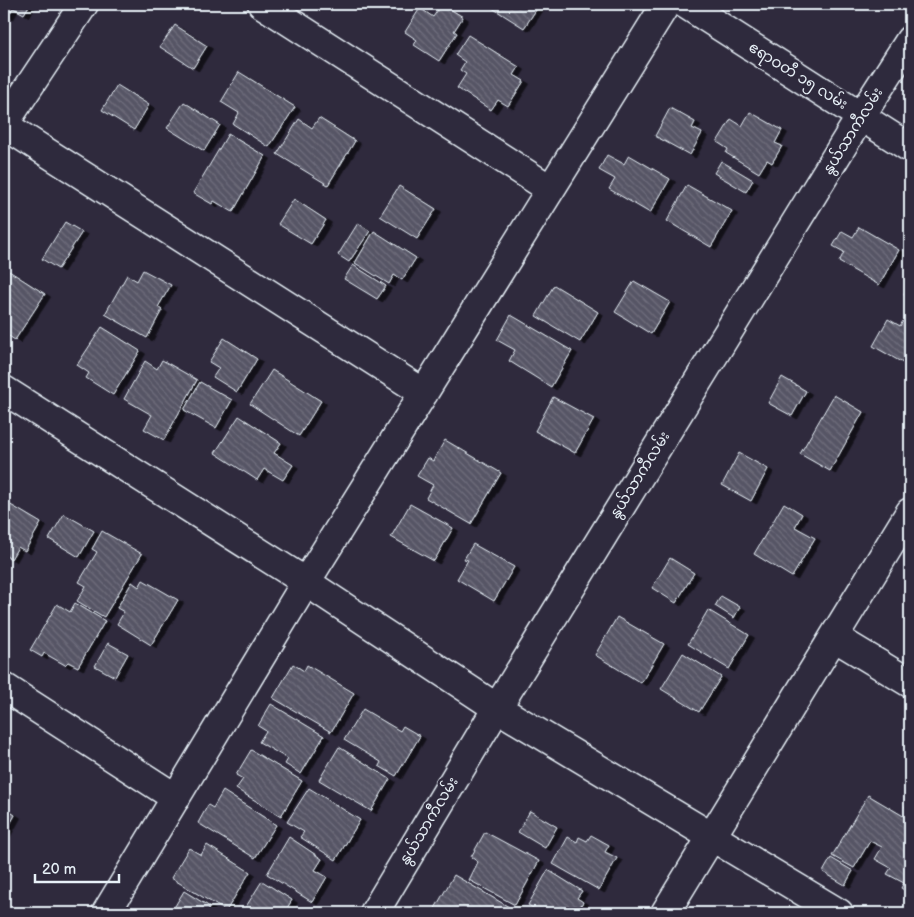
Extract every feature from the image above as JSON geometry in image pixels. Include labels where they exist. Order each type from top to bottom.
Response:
[{"type":"street","points":[[84,4],[4,124],[424,393]]},
{"type":"street","points":[[262,4],[550,189]]},
{"type":"street","points":[[106,913],[306,582],[666,4]]},
{"type":"street","name":"ဧရာဝတီ ၁၅ လမ်း","points":[[685,4],[910,148]]},
{"type":"street","name":"နွယ်သာကီလမ်း","points":[[374,913],[497,708],[910,40]]},
{"type":"street","points":[[4,390],[306,582],[497,708],[839,913]]},
{"type":"street","points":[[665,913],[910,512]]},
{"type":"street","points":[[834,637],[910,683]]},
{"type":"street","points":[[4,687],[176,798]]},
{"type":"building","points":[[4,4],[30,4],[24,14],[13,8],[8,16],[4,14]]},
{"type":"building","points":[[442,4],[463,17],[454,31],[457,33],[439,61],[414,45],[417,40],[405,32],[420,8],[433,17]]},
{"type":"building","points":[[491,4],[540,4],[524,28],[489,6]]},
{"type":"building","points":[[175,25],[207,46],[193,68],[160,47]]},
{"type":"building","points":[[468,35],[519,67],[514,75],[524,81],[508,106],[498,100],[491,110],[457,88],[466,74],[460,70],[465,62],[455,55]]},
{"type":"building","points":[[239,72],[295,107],[269,147],[233,124],[239,113],[221,102]]},
{"type":"building","points":[[117,85],[149,105],[134,130],[102,110]]},
{"type":"building","points":[[184,102],[220,125],[204,151],[167,128]]},
{"type":"building","points":[[670,108],[695,122],[692,128],[702,133],[690,155],[655,136]]},
{"type":"building","points":[[750,112],[782,130],[775,143],[782,146],[772,163],[767,160],[759,173],[726,153],[728,149],[717,142],[731,119],[742,126]]},
{"type":"building","points":[[319,118],[355,141],[328,185],[277,154],[299,119],[312,128]]},
{"type":"building","points":[[228,134],[265,156],[233,212],[214,201],[212,204],[193,193]]},
{"type":"building","points":[[607,155],[624,164],[629,155],[670,179],[650,213],[609,189],[615,179],[599,170]]},
{"type":"building","points":[[721,161],[753,180],[746,192],[714,173]]},
{"type":"building","points":[[687,185],[732,211],[711,247],[667,221]]},
{"type":"building","points":[[399,186],[436,209],[417,239],[380,216]]},
{"type":"building","points":[[294,199],[326,220],[311,244],[278,224]]},
{"type":"building","points":[[65,222],[82,232],[58,269],[42,259]]},
{"type":"building","points":[[358,223],[370,231],[349,262],[338,255]]},
{"type":"building","points":[[859,227],[899,250],[879,285],[839,262],[844,252],[833,246],[842,231],[853,237]]},
{"type":"building","points":[[374,231],[416,258],[402,280],[394,275],[389,284],[355,263]]},
{"type":"building","points":[[353,265],[386,286],[377,299],[344,279]]},
{"type":"building","points":[[143,270],[171,285],[158,307],[162,310],[147,338],[105,314],[127,275],[137,281]]},
{"type":"building","points":[[9,271],[45,294],[15,340],[4,333],[4,280]]},
{"type":"building","points":[[634,281],[670,302],[651,334],[615,312]]},
{"type":"building","points":[[910,284],[910,299],[904,295]]},
{"type":"building","points":[[554,285],[598,312],[580,342],[536,316]]},
{"type":"building","points":[[511,315],[572,351],[551,387],[509,361],[515,350],[497,340]]},
{"type":"building","points":[[888,319],[900,326],[903,321],[910,325],[910,367],[873,346]]},
{"type":"building","points":[[102,327],[140,351],[113,395],[86,378],[89,373],[77,365]]},
{"type":"building","points":[[224,338],[257,359],[237,392],[213,377],[219,368],[209,362]]},
{"type":"building","points":[[162,360],[197,380],[164,440],[144,429],[152,415],[124,399],[145,361],[157,369]]},
{"type":"building","points":[[272,370],[321,401],[299,436],[250,404]]},
{"type":"building","points":[[782,377],[806,391],[792,416],[768,403]]},
{"type":"building","points":[[200,382],[232,400],[216,428],[184,410]]},
{"type":"building","points":[[834,395],[863,412],[830,471],[800,454]]},
{"type":"building","points":[[553,397],[594,419],[575,453],[535,431]]},
{"type":"building","points":[[239,416],[281,443],[274,453],[293,465],[283,480],[264,469],[257,480],[215,453]]},
{"type":"building","points":[[445,440],[501,473],[471,524],[426,498],[433,485],[417,476],[428,458],[433,461]]},
{"type":"building","points":[[739,453],[768,469],[751,501],[722,485]]},
{"type":"building","points":[[784,503],[802,514],[795,527],[815,538],[792,577],[754,554]]},
{"type":"building","points":[[9,504],[41,523],[25,551],[18,547],[11,559],[4,555],[4,513]]},
{"type":"building","points":[[410,504],[453,528],[434,561],[391,537]]},
{"type":"building","points":[[64,514],[94,531],[79,557],[49,539]]},
{"type":"building","points":[[102,531],[142,554],[104,617],[77,601],[86,586],[79,582],[97,552],[92,549]]},
{"type":"building","points":[[473,544],[514,567],[494,601],[457,579],[468,560],[464,559]]},
{"type":"building","points":[[670,558],[694,573],[676,603],[652,588]]},
{"type":"building","points":[[143,580],[178,600],[151,645],[117,624],[124,612],[117,608],[132,582],[139,587]]},
{"type":"building","points":[[721,596],[740,607],[734,618],[715,606]]},
{"type":"building","points":[[75,603],[105,621],[78,667],[68,662],[65,665],[44,653],[42,657],[30,650],[57,604],[70,612]]},
{"type":"building","points":[[708,610],[749,635],[729,669],[688,644]]},
{"type":"building","points":[[617,617],[664,644],[641,683],[595,655]]},
{"type":"building","points":[[108,643],[128,654],[115,677],[95,666]]},
{"type":"building","points":[[683,653],[721,677],[699,712],[661,689]]},
{"type":"building","points":[[293,664],[304,671],[307,665],[354,693],[331,732],[273,698]]},
{"type":"building","points":[[271,704],[324,736],[301,774],[285,764],[288,759],[259,742],[266,731],[258,726]]},
{"type":"building","points":[[363,709],[400,731],[403,726],[420,736],[396,776],[379,766],[381,762],[344,740]]},
{"type":"building","points":[[339,747],[390,779],[371,811],[319,780]]},
{"type":"building","points":[[251,750],[302,781],[281,816],[236,789],[243,779],[236,775]]},
{"type":"building","points":[[309,788],[360,820],[336,860],[300,837],[304,832],[287,822]]},
{"type":"building","points":[[223,791],[276,825],[255,858],[198,823],[208,805],[213,808]]},
{"type":"building","points":[[868,795],[910,820],[910,894],[901,888],[904,883],[887,874],[891,868],[875,859],[882,847],[870,841],[854,868],[832,856]]},
{"type":"building","points":[[910,799],[910,810],[905,807]]},
{"type":"building","points":[[4,808],[15,815],[4,835]]},
{"type":"building","points":[[530,811],[557,827],[545,848],[518,832]]},
{"type":"building","points":[[485,832],[539,861],[515,905],[469,880],[478,862],[471,857]]},
{"type":"building","points":[[591,835],[609,845],[605,852],[617,858],[599,890],[553,864],[568,837],[577,842],[579,837],[587,841]]},
{"type":"building","points":[[289,837],[322,859],[315,870],[327,877],[312,902],[267,874]]},
{"type":"building","points":[[207,845],[250,872],[226,911],[171,878],[189,848],[201,855]]},
{"type":"building","points":[[831,858],[853,871],[845,885],[823,872]]},
{"type":"building","points":[[548,870],[582,891],[577,898],[583,902],[576,913],[541,913],[528,905]]},
{"type":"building","points":[[454,875],[514,910],[512,913],[433,912]]},
{"type":"building","points":[[262,881],[292,900],[284,913],[242,913]]},
{"type":"building","points":[[184,891],[210,907],[206,913],[175,913],[172,911]]}]
